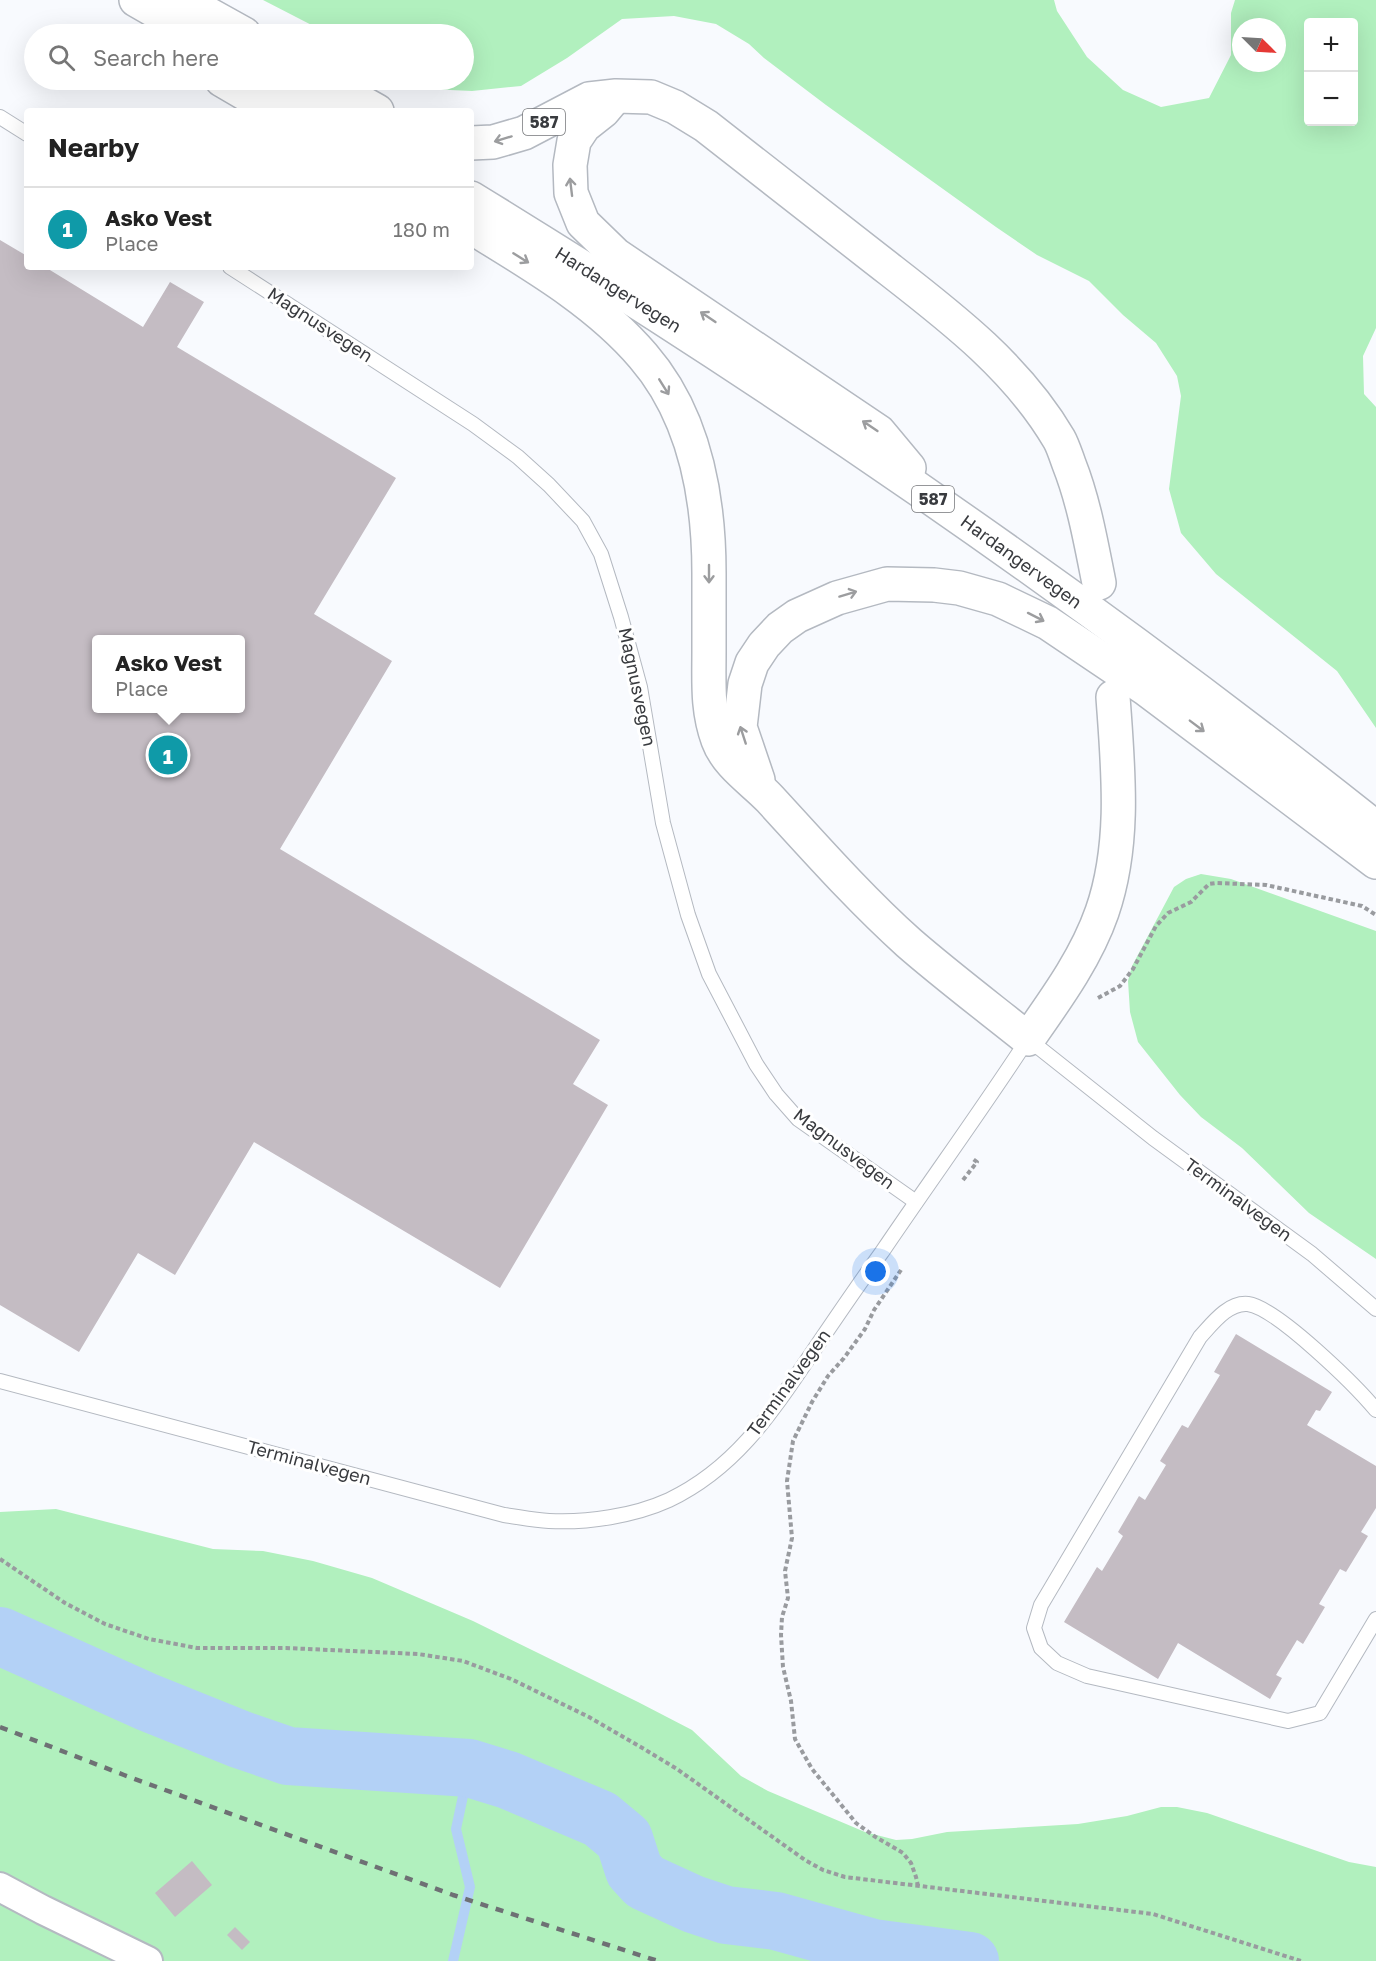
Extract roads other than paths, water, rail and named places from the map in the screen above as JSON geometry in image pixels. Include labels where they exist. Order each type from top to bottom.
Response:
[{"type":"main road","points":[[129,0],[156,24]]},
{"type":"main road","points":[[136,0],[178,24]]},
{"type":"main road","points":[[183,0],[226,24]]},
{"type":"main road","points":[[239,90],[270,108]]},
{"type":"main road","points":[[289,90],[321,108]]},
{"type":"main road","points":[[340,90],[372,108]]},
{"type":"main road","name":"587","points":[[616,96],[603,111],[584,126],[574,141],[570,165],[571,194],[583,223],[616,255],[879,432],[936,501]]},
{"type":"main road","name":"587","points":[[474,143],[493,142],[524,133],[589,99],[616,96],[651,97],[675,106],[706,126],[974,337],[1010,374],[1037,407],[1059,440],[1077,483],[1099,583]]},
{"type":"main road","name":"Hardangervegen","points":[[474,200],[711,349],[936,501],[1163,666],[1376,828]]},
{"type":"main road","points":[[474,229],[530,264],[616,328],[644,357],[679,410],[693,445],[702,480],[707,516],[709,709],[719,743],[736,767],[762,790],[865,901],[943,971],[1028,1039],[1059,994],[1084,951],[1102,912],[1115,859],[1119,788],[1113,697]]},
{"type":"main road","points":[[762,790],[740,727],[745,684],[752,663],[764,645],[780,628],[797,616],[837,597],[887,584],[934,585],[959,588],[998,599],[1048,623],[1146,689],[1376,862]]},
{"type":"street","points":[[0,1887],[148,1961]]},
{"type":"lane","points":[[0,117],[24,132]]},
{"type":"lane","name":"Magnusvegen","points":[[235,270],[473,424],[518,457],[583,521],[601,554],[621,617],[640,687],[663,823],[688,915],[709,974],[756,1064],[776,1094],[798,1119],[916,1202]]},
{"type":"lane","name":"Terminalvegen","points":[[0,1381],[504,1515],[548,1521],[587,1521],[627,1513],[668,1500],[712,1474],[743,1446],[782,1397],[978,1115],[1028,1039],[1153,1138],[1312,1254],[1376,1309]]},
{"type":"lane","points":[[1376,1410],[1334,1365],[1271,1315],[1249,1304],[1235,1306],[1220,1316],[1200,1337],[1041,1605],[1034,1628],[1041,1648],[1049,1656],[1057,1663],[1087,1676],[1288,1721],[1320,1713],[1376,1619]]},
{"type":"waterway","points":[[0,1636],[147,1702],[288,1756],[469,1768],[508,1780],[600,1819],[624,1839],[634,1870],[645,1882],[693,1904],[726,1915],[776,1921],[873,1948],[970,1961]]},
{"type":"waterway","points":[[453,1961],[470,1887],[456,1829],[469,1768]]},
{"type":"railway","points":[[0,1727],[124,1775],[453,1895],[658,1961]]},
{"type":"place","name":"Asko Vest","points":[[168,755]]}]
